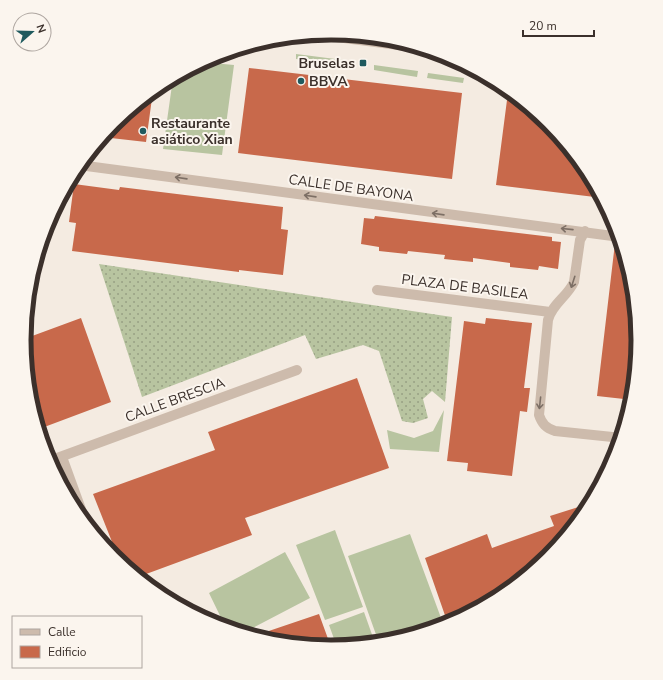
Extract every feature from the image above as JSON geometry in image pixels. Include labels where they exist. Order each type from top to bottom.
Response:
[{"type":"street","name":"CALLE DE BAYONA","points":[[87,166],[497,222],[613,236]]},
{"type":"street","points":[[585,232],[580,240],[574,282],[571,288],[550,312],[539,415],[542,423],[555,431],[616,437]]},
{"type":"street","name":"PLAZA DE BASILEA","points":[[377,290],[550,312]]},
{"type":"street","name":"CALLE BRESCIA","points":[[56,460],[297,370]]},
{"type":"street","points":[[62,457],[78,501]]},
{"type":"green space","points":[[296,54],[351,61],[351,65],[296,59]]},
{"type":"green space","points":[[214,63],[234,65],[222,155],[163,149],[172,86]]},
{"type":"green space","points":[[374,65],[418,71],[417,77],[374,70]]},
{"type":"green space","points":[[428,73],[464,78],[463,83],[427,78]]},
{"type":"green space","points":[[99,264],[452,317],[445,402],[432,391],[423,399],[428,418],[413,423],[402,421],[379,351],[363,345],[316,359],[305,335],[142,397]]},
{"type":"green space","points":[[444,410],[439,452],[390,449],[387,430],[414,438],[433,431]]},
{"type":"green space","points":[[335,530],[363,607],[325,620],[296,545]]},
{"type":"green space","points":[[410,534],[442,620],[428,625],[377,637],[348,556]]},
{"type":"green space","points":[[285,552],[310,598],[251,629],[222,620],[209,593]]},
{"type":"green space","points":[[364,612],[373,638],[334,640],[329,625]]},
{"type":"building","points":[[249,68],[462,93],[452,179],[238,153]]},
{"type":"building","points":[[152,100],[146,142],[110,138],[133,114]]},
{"type":"building","points":[[507,100],[512,101],[530,114],[570,157],[596,197],[496,185]]},
{"type":"building","points":[[75,184],[119,190],[120,187],[283,207],[281,229],[288,230],[283,275],[239,270],[239,272],[72,251],[76,223],[69,222]]},
{"type":"building","points":[[375,216],[552,237],[552,241],[561,242],[558,269],[539,266],[538,270],[510,267],[510,263],[473,258],[473,262],[444,259],[445,255],[408,251],[407,254],[379,251],[379,247],[361,244],[364,218],[374,219]]},
{"type":"building","points":[[616,243],[626,281],[631,320],[632,340],[629,379],[626,399],[597,396]]},
{"type":"building","points":[[81,318],[111,402],[44,427],[34,379],[31,336]]},
{"type":"building","points":[[486,318],[532,323],[524,388],[530,388],[527,412],[520,411],[512,476],[467,471],[468,463],[447,461],[464,321],[485,324]]},
{"type":"building","points":[[357,378],[389,468],[245,518],[252,535],[144,575],[133,566],[114,546],[93,494],[215,450],[208,432]]},
{"type":"building","points":[[582,506],[570,523],[530,566],[482,600],[446,618],[425,558],[487,534],[492,548],[554,526],[550,516]]},
{"type":"building","points":[[319,614],[328,640],[292,638],[264,633]]},
{"type":"place","name":"Bruselas","points":[[363,63]]},
{"type":"place","name":"BBVA","points":[[301,81]]},
{"type":"place","name":"Restaurante asiático Xian","points":[[143,131]]}]
